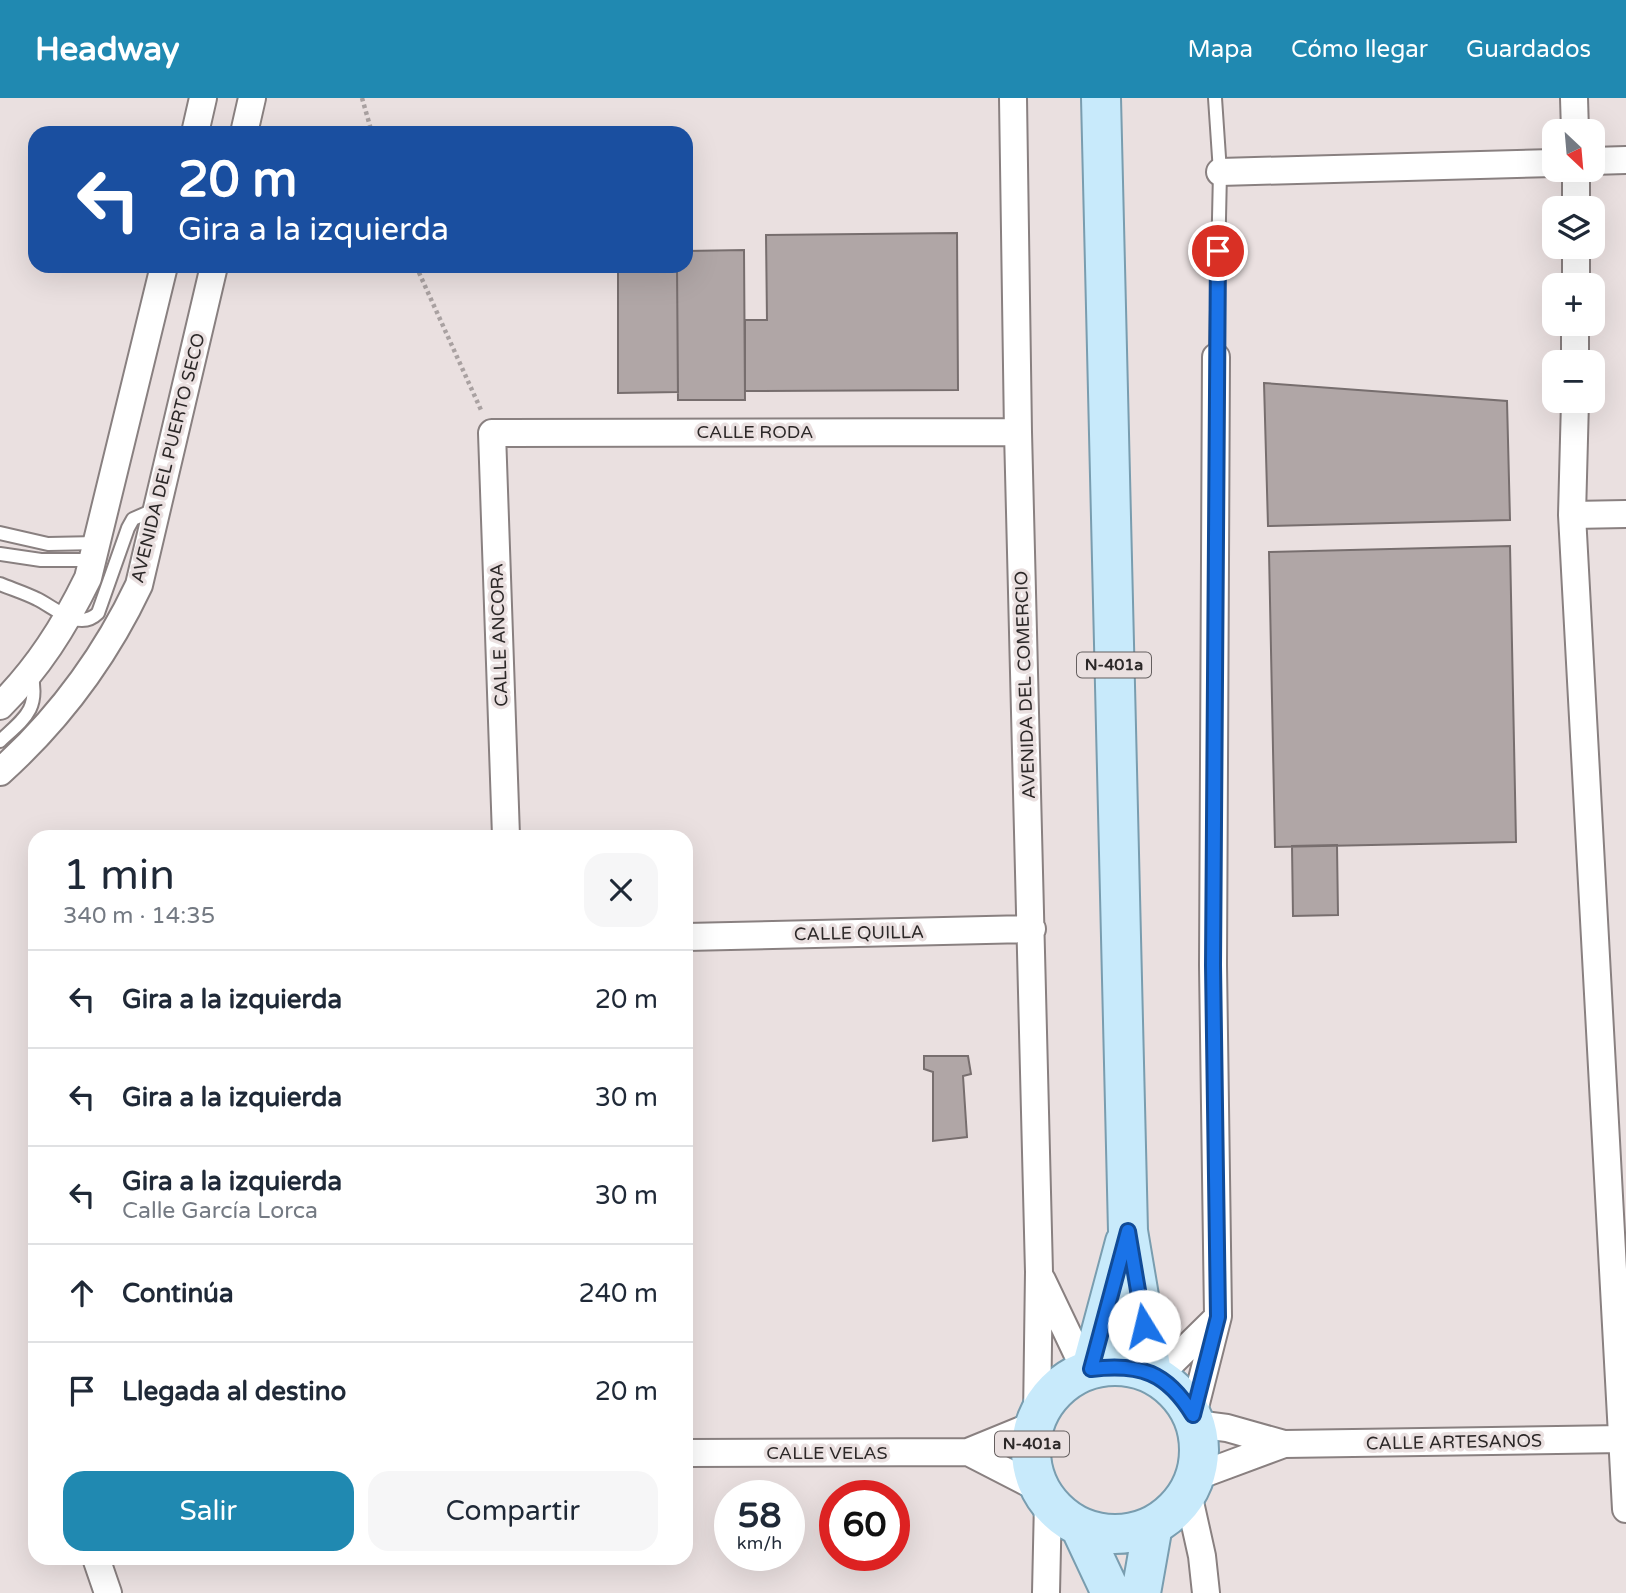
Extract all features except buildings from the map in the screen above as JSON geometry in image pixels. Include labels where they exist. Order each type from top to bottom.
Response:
[{"type":"main road","name":"N-401a","points":[[1044,1495],[1031,1458],[1036,1421],[1057,1389],[1088,1370],[1122,1365],[1155,1374],[1128,1231],[1101,98]]},
{"type":"main road","name":"N-401a","points":[[1088,1370],[1128,1231]]},
{"type":"main road","points":[[1044,1495],[1063,1516],[1080,1527],[1104,1533],[1129,1533],[1153,1525],[1172,1512],[1192,1485],[1200,1451],[1194,1420],[1180,1394],[1155,1374]]},
{"type":"main road","points":[[1142,1593],[1153,1525]]},
{"type":"main road","points":[[1080,1527],[1111,1593]]},
{"type":"street","points":[[197,126],[203,98]]},
{"type":"street","points":[[246,126],[252,98]]},
{"type":"street","name":"AVENIDA DEL COMERCIO","points":[[1013,98],[1018,432],[1039,1272],[1036,1421]]},
{"type":"street","points":[[1574,98],[1575,119]]},
{"type":"street","points":[[1605,161],[1626,160]]},
{"type":"street","points":[[1220,172],[1542,163]]},
{"type":"street","points":[[0,706],[46,654],[68,618],[96,551],[162,273]]},
{"type":"street","name":"AVENIDA DEL PUERTO SECO","points":[[0,772],[50,724],[66,704],[113,634],[139,585],[212,273]]},
{"type":"street","points":[[1194,1420],[1218,1317],[1213,965],[1216,357]]},
{"type":"street","points":[[1574,413],[1572,515],[1626,1509]]},
{"type":"street","name":"CALLE RODA","points":[[492,433],[1018,432]]},
{"type":"street","name":"CALLE ANCORA","points":[[492,433],[506,830]]},
{"type":"street","points":[[1572,515],[1626,514]]},
{"type":"street","name":"CALLE QUILLA","points":[[693,937],[1032,929]]},
{"type":"street","name":"AVENIDA DEL COMERCIO","points":[[1039,1272],[1088,1370]]},
{"type":"street","points":[[1155,1374],[1218,1317]]},
{"type":"street","name":"CALLE ARTESANOS","points":[[1194,1420],[1284,1444],[1623,1440]]},
{"type":"street","name":"CALLE VELAS","points":[[693,1453],[968,1452],[1036,1421]]},
{"type":"street","name":"CALLE ARTESANOS","points":[[1192,1485],[1284,1444]]},
{"type":"street","name":"CALLE VELAS","points":[[968,1452],[1044,1495]]},
{"type":"street","points":[[1192,1485],[1206,1593]]},
{"type":"street","points":[[1044,1495],[1046,1593]]},
{"type":"street","points":[[98,1565],[108,1593]]},
{"type":"lane","points":[[1215,98],[1220,172],[1216,357]]},
{"type":"lane","points":[[0,584],[38,599],[68,618],[95,616],[128,528],[134,519],[158,509]]},
{"type":"lane","points":[[0,533],[96,551]]},
{"type":"lane","points":[[0,554],[41,560],[96,551]]},
{"type":"lane","points":[[0,741],[32,708],[35,689],[31,672]]},
{"type":"path","points":[[362,98],[370,126]]},
{"type":"path","points":[[419,273],[492,433]]},
{"type":"route","points":[[1144,1326],[1128,1231],[1091,1369],[1122,1365],[1152,1373],[1180,1394],[1193,1415],[1218,1317],[1213,965],[1218,251]]}]
